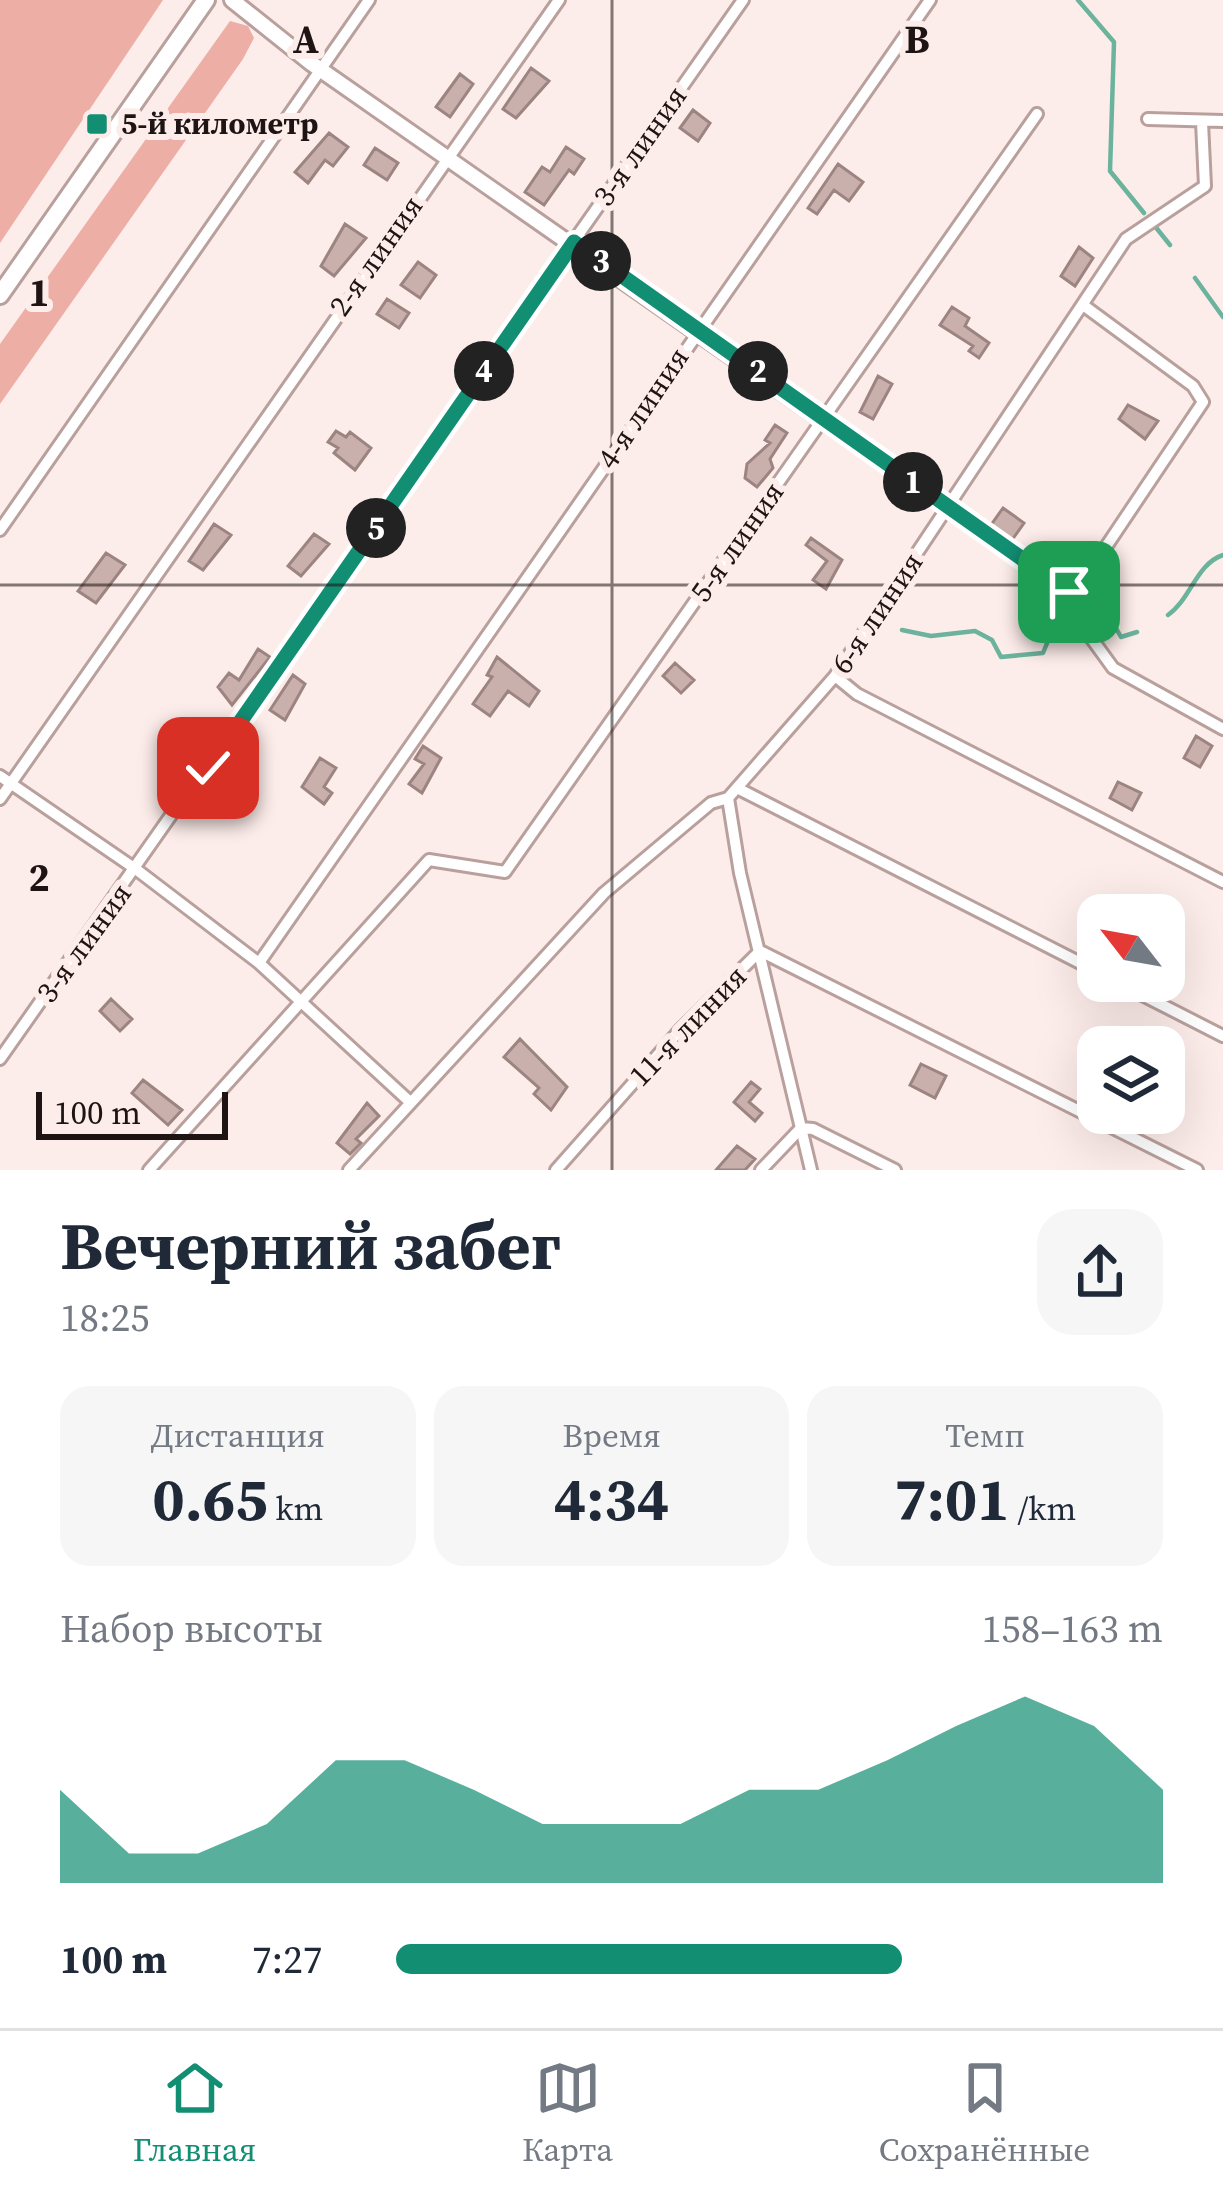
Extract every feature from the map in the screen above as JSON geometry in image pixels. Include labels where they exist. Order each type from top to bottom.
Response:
[{"type":"main road","points":[[0,295],[206,0]]},
{"type":"street","points":[[232,0],[320,68],[1069,592],[1076,617],[1113,668],[1223,729]]},
{"type":"street","points":[[0,530],[369,0]]},
{"type":"street","name":"2-я линия","points":[[6,780],[199,515],[559,0]]},
{"type":"street","name":"3-я линия","points":[[0,1059],[137,870],[742,0]]},
{"type":"street","name":"4-я линия","points":[[259,963],[697,328],[930,0]]},
{"type":"street","name":"5-я линия","points":[[299,1000],[429,860],[505,872],[1037,115]]},
{"type":"street","points":[[1148,119],[1223,121]]},
{"type":"street","name":"6-я линия","points":[[349,1170],[604,893],[711,803],[733,793],[835,676],[1126,239],[1205,186],[1202,122]]},
{"type":"street","points":[[1069,592],[1077,590],[1203,402],[1193,386],[1083,305]]},
{"type":"street","points":[[835,676],[857,694],[1223,882]]},
{"type":"street","points":[[0,799],[6,780],[137,870],[259,963],[410,1102]]},
{"type":"street","points":[[733,793],[1077,961]]},
{"type":"street","points":[[733,793],[760,951],[811,1170]]},
{"type":"street","name":"11-я линия","points":[[556,1170],[680,1030],[760,951],[1197,1170]]},
{"type":"street","points":[[149,1170],[299,1000]]},
{"type":"street","points":[[1156,1002],[1223,1036]]},
{"type":"street","points":[[761,1170],[801,1128]]},
{"type":"street","points":[[801,1128],[895,1170]]},
{"type":"shaded area","points":[[0,0],[163,0],[0,243]]},
{"type":"shaded area","points":[[230,21],[248,26],[254,38],[243,59],[0,404],[0,344]]},
{"type":"building","points":[[531,68],[549,81],[516,118],[503,109]]},
{"type":"building","points":[[460,74],[473,84],[450,117],[436,107]]},
{"type":"building","points":[[693,110],[710,123],[698,141],[680,128]]},
{"type":"building","points":[[329,133],[348,147],[333,166],[325,160],[308,183],[295,172]]},
{"type":"building","points":[[566,147],[584,159],[574,174],[569,170],[544,205],[525,192],[542,167],[550,172]]},
{"type":"building","points":[[375,148],[398,163],[387,180],[364,165]]},
{"type":"building","points":[[838,164],[863,182],[849,201],[834,190],[817,214],[808,208]]},
{"type":"building","points":[[345,224],[366,238],[334,276],[321,266]]},
{"type":"building","points":[[1079,247],[1093,258],[1075,286],[1061,276]]},
{"type":"building","points":[[418,262],[436,275],[420,298],[401,285]]},
{"type":"building","points":[[387,299],[409,313],[399,328],[377,314]]},
{"type":"building","points":[[952,307],[969,318],[965,326],[989,343],[979,358],[969,351],[973,346],[940,325]]},
{"type":"building","points":[[878,376],[892,384],[873,419],[860,412]]},
{"type":"building","points":[[1128,405],[1158,421],[1145,439],[1119,419]]},
{"type":"building","points":[[775,425],[787,433],[770,459],[773,468],[757,487],[745,478],[747,464],[770,443],[765,440]]},
{"type":"building","points":[[336,431],[346,437],[350,432],[371,448],[355,470],[328,442]]},
{"type":"building","points":[[1003,508],[1024,523],[1012,540],[991,525]]},
{"type":"building","points":[[214,524],[231,535],[203,570],[189,561]]},
{"type":"building","points":[[314,534],[329,544],[301,576],[288,566]]},
{"type":"building","points":[[811,538],[842,560],[826,589],[813,580],[827,561],[806,545]]},
{"type":"building","points":[[106,553],[125,565],[96,603],[78,591]]},
{"type":"building","points":[[258,649],[270,657],[232,705],[218,687],[229,673],[239,680]]},
{"type":"building","points":[[497,657],[539,691],[529,706],[508,691],[490,716],[473,704],[492,677],[487,675]]},
{"type":"building","points":[[675,663],[694,680],[681,693],[663,676]]},
{"type":"building","points":[[293,675],[305,684],[285,720],[270,710]]},
{"type":"building","points":[[1196,736],[1212,746],[1200,767],[1184,758]]},
{"type":"building","points":[[423,746],[441,758],[422,793],[409,784],[424,764],[415,759]]},
{"type":"building","points":[[320,758],[336,768],[324,787],[332,793],[324,804],[302,787]]},
{"type":"building","points":[[1118,782],[1141,793],[1132,810],[1110,798]]},
{"type":"building","points":[[111,999],[132,1019],[120,1031],[100,1011]]},
{"type":"building","points":[[520,1039],[567,1087],[551,1110],[534,1094],[539,1088],[504,1057]]},
{"type":"building","points":[[921,1064],[946,1076],[935,1098],[910,1085]]},
{"type":"building","points":[[143,1080],[182,1110],[168,1125],[132,1093]]},
{"type":"building","points":[[751,1082],[760,1089],[749,1102],[762,1113],[755,1121],[734,1102]]},
{"type":"building","points":[[367,1103],[379,1116],[356,1139],[361,1143],[350,1154],[337,1143]]},
{"type":"building","points":[[737,1146],[755,1159],[745,1170],[716,1170]]},
{"type":"waterway","points":[[1078,0],[1114,42],[1110,171],[1144,213]]},
{"type":"waterway","points":[[1154,225],[1170,245]]},
{"type":"waterway","points":[[1195,278],[1223,317]]},
{"type":"waterway","points":[[1168,615],[1206,566],[1223,555]]},
{"type":"waterway","points":[[1096,616],[1113,623],[1121,637],[1137,632]]},
{"type":"waterway","points":[[902,630],[931,636],[975,631],[992,640],[1001,657],[1043,653],[1052,631],[1071,626]]},
{"type":"place","name":"5-й километр","points":[[97,124]]},
{"type":"route","points":[[208,768],[574,242],[1069,592]]}]
